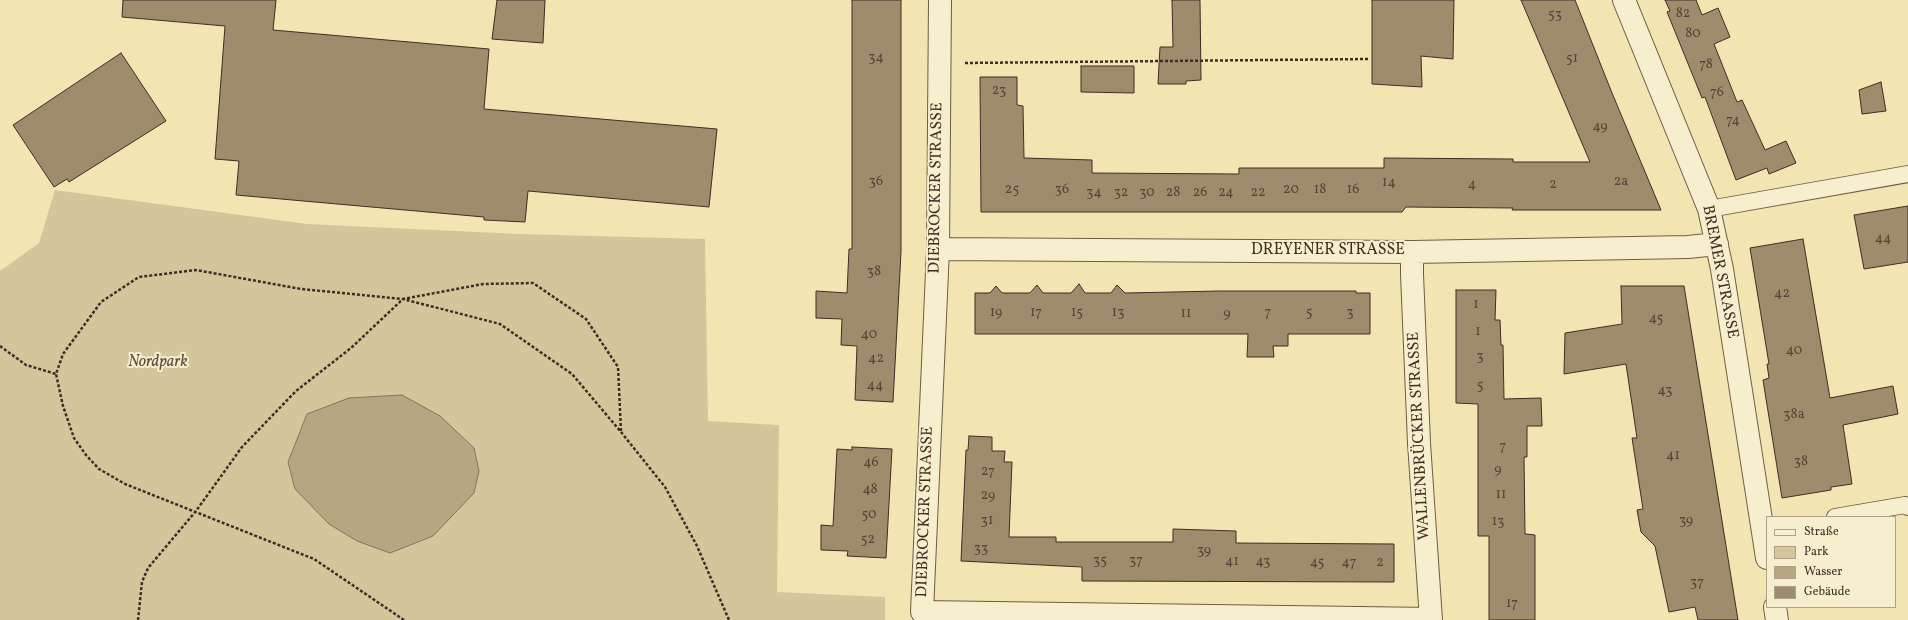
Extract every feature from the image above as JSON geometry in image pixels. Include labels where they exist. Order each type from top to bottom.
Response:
[{"type":"street","name":"DIEBROCKER STRASSE","points":[[940,0],[938,249],[922,612],[1431,620]]},
{"type":"street","name":"BREMER STRASSE","points":[[1624,0],[1709,209],[1717,244],[1765,529],[1766,544]]},
{"type":"street","name":"DREYENER STRASSE","points":[[938,249],[1412,252],[1688,247],[1717,244]]},
{"type":"street","name":"WALLENBRÜCKER STRASSE","points":[[1412,252],[1419,436],[1431,620]]},
{"type":"street","points":[[1775,608],[1777,620]]},
{"type":"lane","points":[[1709,209],[1908,174]]},
{"type":"lane","points":[[1841,516],[1905,505],[1908,507]]},
{"type":"path","points":[[939,64],[1368,59]]},
{"type":"path","points":[[404,620],[314,559],[196,511],[161,500],[99,469],[86,455],[74,438],[63,406],[56,374],[63,354],[101,302],[139,277],[196,270],[301,289],[404,299],[500,324],[572,374],[665,487],[697,546],[729,620]]},
{"type":"path","points":[[138,620],[142,582],[148,568],[196,511],[242,447],[296,391],[351,348],[404,299],[483,284],[533,283],[586,319],[618,367],[621,432]]},
{"type":"path","points":[[0,346],[26,365],[56,374]]},
{"type":"green space","name":"Nordpark","points":[[55,190],[307,224],[520,234],[705,239],[708,421],[779,425],[777,592],[885,597],[885,620],[0,620],[0,271],[39,243]]},
{"type":"water","points":[[402,395],[440,416],[474,448],[479,471],[474,493],[433,536],[390,553],[357,541],[329,524],[295,489],[288,462],[307,414],[349,398]]},
{"type":"building","points":[[123,0],[276,0],[273,30],[489,49],[484,109],[717,129],[709,207],[528,191],[525,222],[484,220],[484,217],[236,195],[239,161],[215,159],[225,26],[122,17]]},
{"type":"building","points":[[497,0],[545,0],[543,43],[492,39]]},
{"type":"building","points":[[852,0],[901,0],[901,252],[893,402],[855,400],[857,346],[841,345],[842,319],[816,318],[816,291],[847,293],[849,249],[852,249]]},
{"type":"building","points":[[1172,0],[1200,0],[1201,80],[1186,81],[1186,84],[1158,84],[1160,47],[1173,47]]},
{"type":"building","points":[[1372,0],[1454,0],[1453,59],[1421,56],[1422,87],[1372,84]]},
{"type":"building","points":[[1521,0],[1575,0],[1661,210],[1512,210],[1513,208],[1406,207],[1402,212],[981,212],[980,77],[1017,77],[1017,105],[1023,106],[1024,158],[1092,160],[1092,173],[1239,174],[1239,168],[1384,168],[1384,158],[1513,159],[1513,162],[1590,162]]},
{"type":"building","points":[[1665,0],[1696,0],[1702,15],[1718,8],[1730,37],[1714,44],[1737,102],[1742,100],[1765,150],[1786,141],[1796,163],[1769,174],[1767,168],[1736,180],[1705,97],[1702,98],[1667,12],[1670,11]]},
{"type":"building","points":[[121,53],[166,121],[69,182],[67,179],[54,187],[13,125]]},
{"type":"building","points":[[1081,66],[1134,66],[1134,93],[1081,92]]},
{"type":"building","points":[[1881,82],[1886,111],[1862,114],[1859,90]]},
{"type":"building","points":[[1908,206],[1908,262],[1864,269],[1854,215]]},
{"type":"building","points":[[1803,239],[1830,398],[1893,386],[1898,414],[1843,425],[1852,484],[1831,487],[1831,490],[1782,498],[1763,380],[1769,378],[1767,364],[1769,364],[1750,248]]},
{"type":"building","points":[[1079,284],[1085,293],[1111,293],[1117,285],[1125,293],[1356,291],[1356,293],[1370,293],[1370,334],[1288,334],[1288,346],[1273,346],[1274,357],[1247,357],[1248,334],[975,334],[975,293],[990,293],[996,286],[1002,293],[1030,293],[1037,285],[1043,293],[1071,293]]},
{"type":"building","points":[[1621,286],[1684,286],[1738,620],[1698,620],[1695,607],[1669,612],[1655,546],[1641,532],[1637,510],[1643,509],[1632,438],[1637,438],[1626,364],[1564,374],[1565,333],[1622,324]]},
{"type":"building","points":[[1456,290],[1496,290],[1495,320],[1500,320],[1501,345],[1503,345],[1504,399],[1541,398],[1542,426],[1527,426],[1527,457],[1524,457],[1525,534],[1535,535],[1535,620],[1489,620],[1489,536],[1478,536],[1478,404],[1456,403]]},
{"type":"building","points":[[969,436],[992,437],[992,451],[1005,451],[1004,462],[1012,462],[1009,537],[1056,537],[1056,542],[1173,542],[1173,529],[1236,531],[1236,543],[1394,544],[1394,582],[1082,581],[1082,567],[961,561],[966,450],[968,450]]},
{"type":"building","points":[[852,447],[892,449],[886,558],[847,556],[848,551],[821,550],[821,525],[833,526],[837,449],[852,450]]}]
